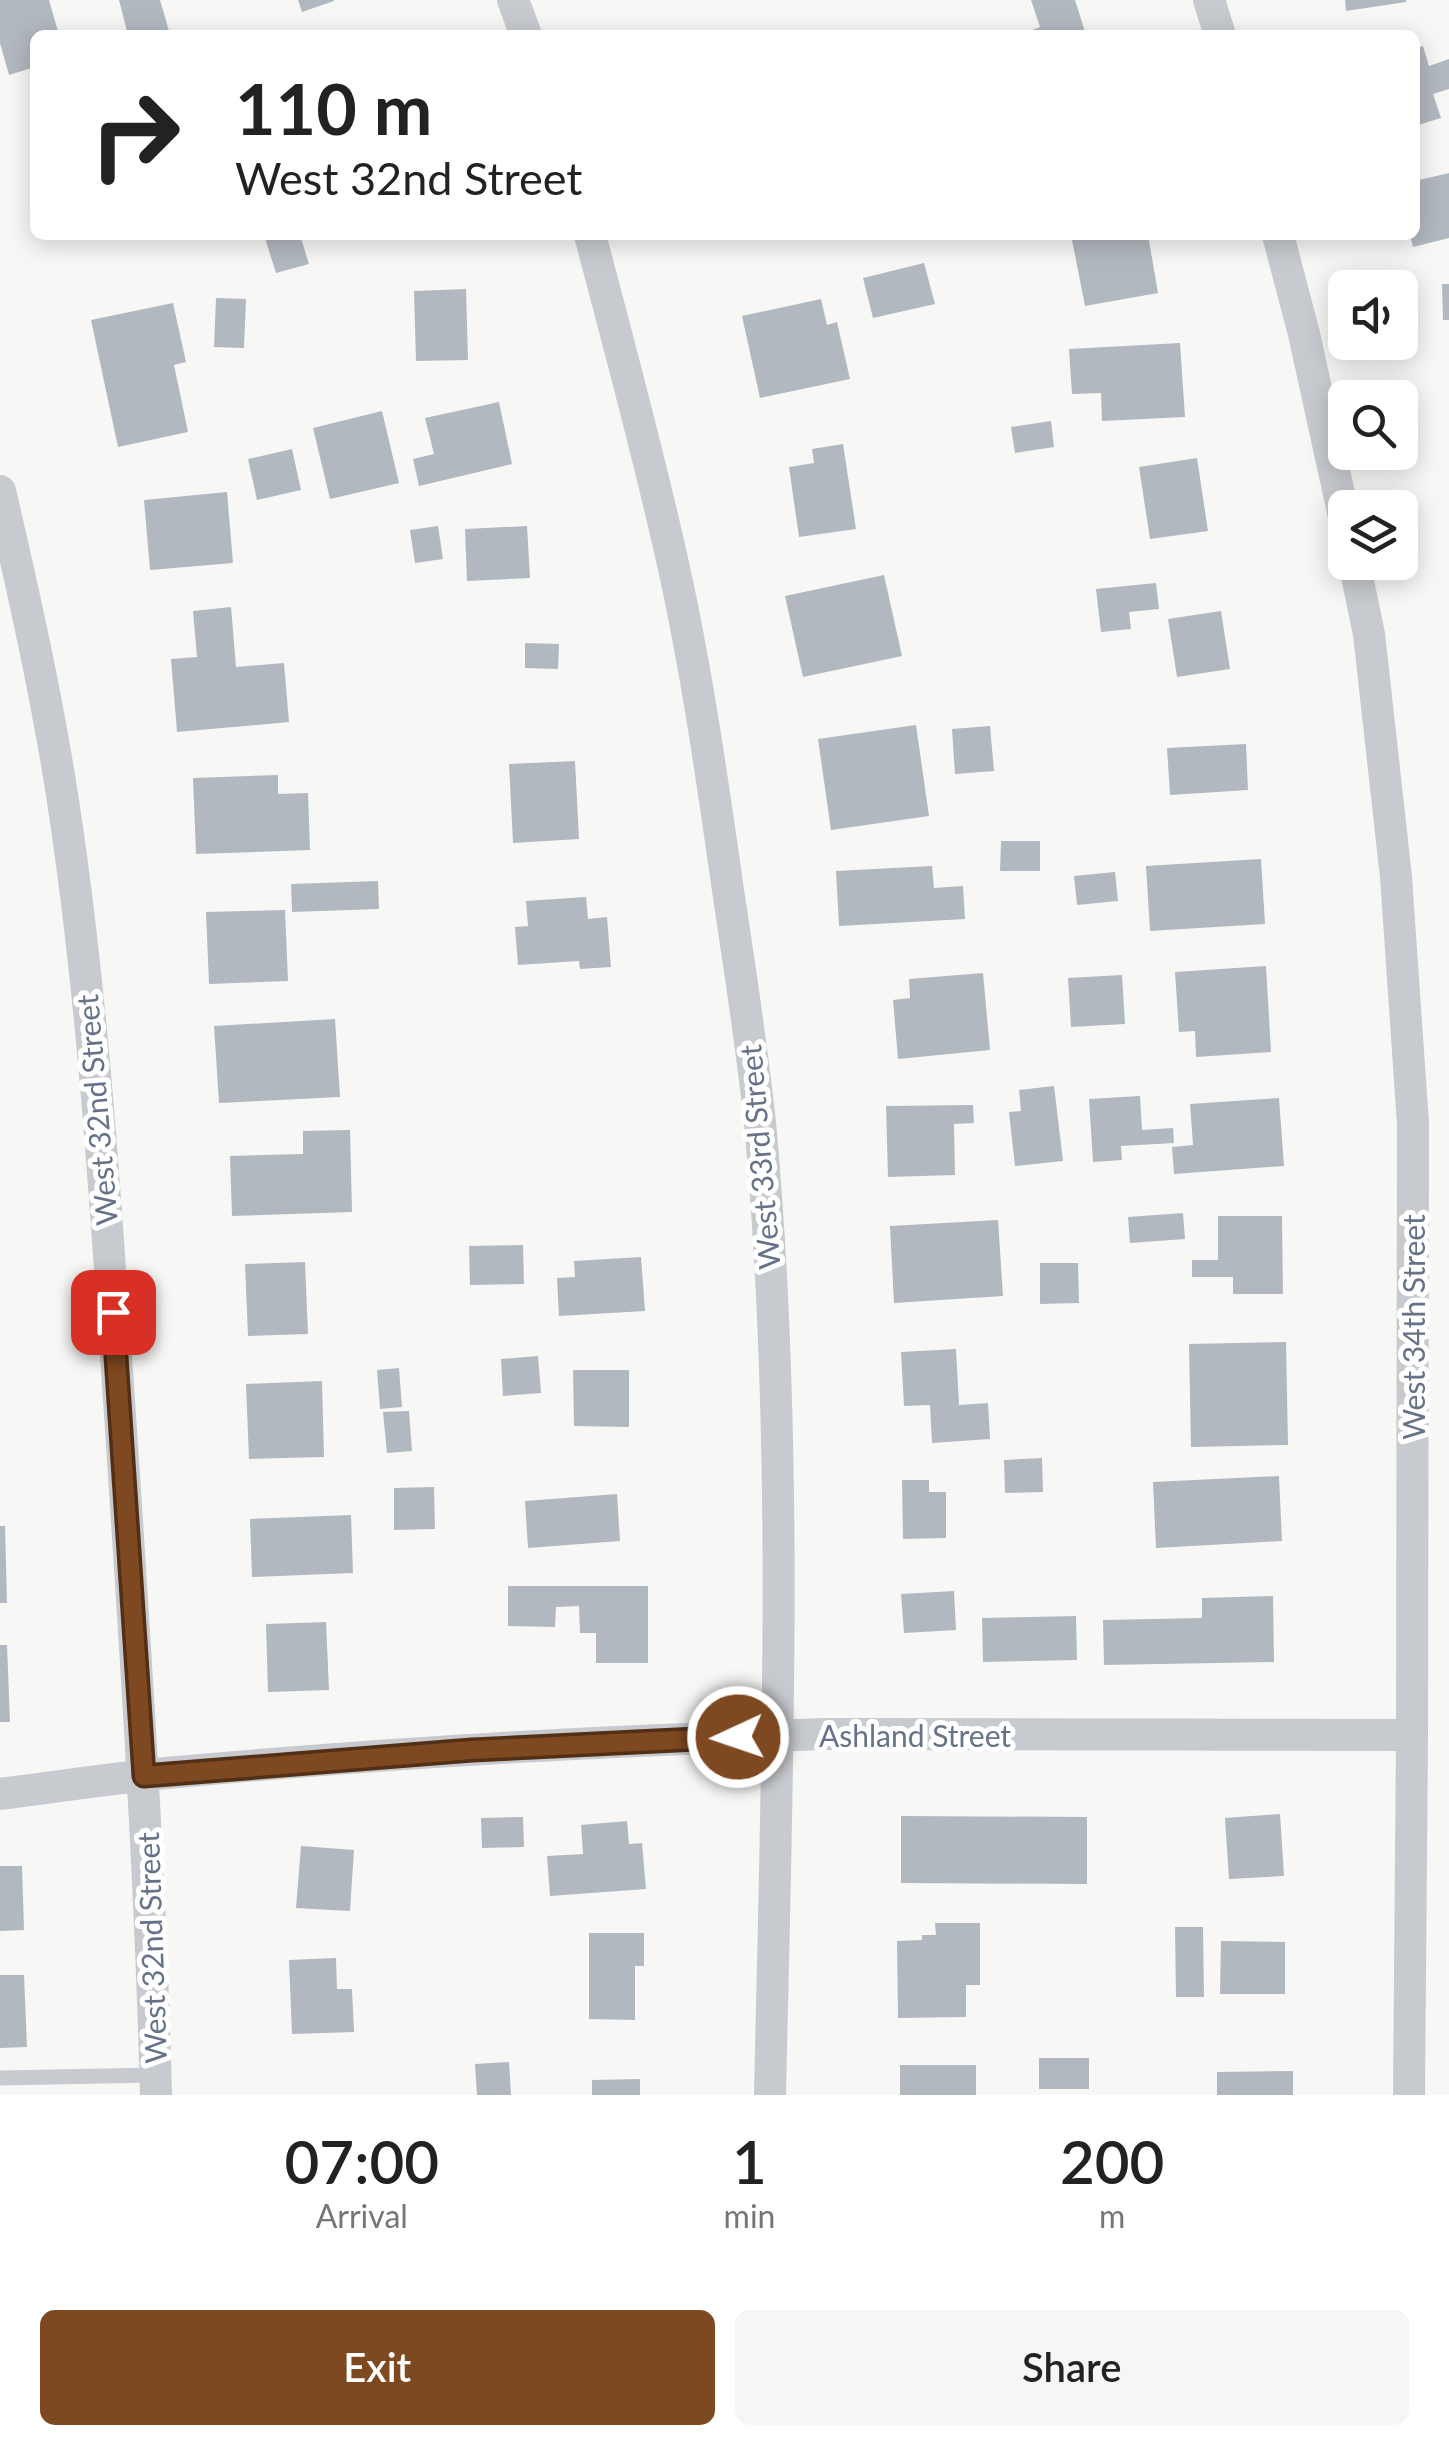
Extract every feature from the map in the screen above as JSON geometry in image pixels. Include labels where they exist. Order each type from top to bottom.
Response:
[{"type":"street","points":[[514,0],[524,30]]},
{"type":"street","points":[[1209,0],[1218,30]]},
{"type":"street","name":"West 33rd Street","points":[[591,240],[672,557],[692,660],[722,842],[760,1131],[772,1314],[777,1522],[778,1736],[770,2095]]},
{"type":"street","points":[[1279,240],[1338,490]]},
{"type":"street","name":"West 32nd Street","points":[[0,491],[33,632],[63,802],[82,954],[106,1216],[144,1776],[156,2085]]},
{"type":"street","name":"West 34th Street","points":[[1358,580],[1369,634],[1396,877],[1413,1124],[1408,2095]]},
{"type":"street","name":"Ashland Street","points":[[0,1794],[144,1776],[472,1750],[778,1736],[1412,1735]]},
{"type":"lane","points":[[0,2078],[156,2085]]},
{"type":"building","points":[[0,0],[49,0],[58,30],[30,30],[30,69],[9,75],[0,43]]},
{"type":"building","points":[[119,0],[160,0],[169,30],[127,30]]},
{"type":"building","points":[[298,0],[334,0],[334,1],[302,12]]},
{"type":"building","points":[[1031,0],[1075,0],[1084,30],[1032,30],[1040,27]]},
{"type":"building","points":[[1345,0],[1406,0],[1406,2],[1346,11]]},
{"type":"building","points":[[1423,46],[1429,66],[1449,59],[1449,89],[1433,94],[1441,118],[1420,124]]},
{"type":"building","points":[[1449,173],[1449,238],[1413,247],[1411,240],[1420,240],[1420,180]]},
{"type":"building","points":[[266,240],[302,240],[309,264],[276,273]]},
{"type":"building","points":[[1072,240],[1149,240],[1158,293],[1085,306]]},
{"type":"building","points":[[924,263],[935,304],[873,318],[863,278]]},
{"type":"building","points":[[1442,284],[1449,284],[1449,320],[1443,320]]},
{"type":"building","points":[[466,289],[468,360],[416,361],[414,291]]},
{"type":"building","points":[[216,298],[246,299],[244,348],[214,347]]},
{"type":"building","points":[[821,299],[827,325],[837,322],[850,379],[760,398],[742,316]]},
{"type":"building","points":[[173,303],[186,362],[174,365],[188,432],[118,447],[91,320]]},
{"type":"building","points":[[1180,343],[1185,417],[1102,421],[1101,393],[1072,394],[1069,349]]},
{"type":"building","points":[[499,402],[512,464],[419,486],[413,459],[434,454],[425,418]]},
{"type":"building","points":[[382,411],[399,483],[330,499],[313,428]]},
{"type":"building","points":[[1051,421],[1054,447],[1015,453],[1011,427]]},
{"type":"building","points":[[843,444],[856,529],[799,537],[789,467],[814,463],[812,449]]},
{"type":"building","points":[[292,449],[301,490],[257,500],[248,459]]},
{"type":"building","points":[[1197,458],[1208,531],[1150,539],[1139,467]]},
{"type":"building","points":[[227,492],[233,563],[150,570],[144,500]]},
{"type":"building","points":[[438,526],[443,559],[415,563],[410,530]]},
{"type":"building","points":[[527,526],[530,578],[467,581],[465,529]]},
{"type":"building","points":[[884,575],[902,656],[803,677],[785,596]]},
{"type":"building","points":[[1156,583],[1159,609],[1129,612],[1131,629],[1101,632],[1096,589]]},
{"type":"building","points":[[231,607],[236,667],[284,663],[289,722],[177,732],[171,659],[197,657],[193,611]]},
{"type":"building","points":[[1221,611],[1230,669],[1177,677],[1168,619]]},
{"type":"building","points":[[525,643],[559,644],[558,669],[525,668]]},
{"type":"building","points":[[916,725],[929,816],[831,830],[818,739]]},
{"type":"building","points":[[990,726],[994,771],[955,774],[952,729]]},
{"type":"building","points":[[1246,744],[1248,790],[1170,795],[1167,748]]},
{"type":"building","points":[[575,761],[579,839],[513,843],[509,764]]},
{"type":"building","points":[[278,775],[278,794],[308,793],[310,850],[196,854],[193,778]]},
{"type":"building","points":[[1001,841],[1040,841],[1040,871],[1000,871]]},
{"type":"building","points":[[1261,859],[1265,924],[1150,931],[1146,866]]},
{"type":"building","points":[[932,866],[934,888],[963,886],[965,919],[839,926],[836,871]]},
{"type":"building","points":[[1115,872],[1118,901],[1077,905],[1074,876]]},
{"type":"building","points":[[378,881],[379,909],[292,912],[291,884]]},
{"type":"building","points":[[586,897],[588,919],[607,917],[611,967],[580,969],[579,961],[518,965],[515,927],[528,926],[526,901]]},
{"type":"building","points":[[285,910],[288,981],[209,984],[206,912]]},
{"type":"building","points":[[1266,966],[1271,1052],[1196,1057],[1195,1031],[1179,1032],[1175,972]]},
{"type":"building","points":[[983,973],[990,1050],[898,1059],[893,1000],[910,998],[909,979]]},
{"type":"building","points":[[1122,975],[1125,1024],[1071,1027],[1068,978]]},
{"type":"building","points":[[335,1019],[340,1097],[219,1103],[214,1026]]},
{"type":"building","points":[[1054,1086],[1063,1161],[1015,1166],[1009,1112],[1021,1111],[1019,1090]]},
{"type":"building","points":[[1140,1096],[1142,1130],[1173,1128],[1174,1143],[1121,1146],[1122,1160],[1093,1162],[1089,1099]]},
{"type":"building","points":[[1279,1098],[1284,1166],[1174,1174],[1172,1147],[1193,1145],[1190,1104]]},
{"type":"building","points":[[973,1105],[974,1123],[954,1124],[955,1175],[888,1177],[886,1106]]},
{"type":"building","points":[[350,1130],[352,1212],[232,1216],[230,1156],[303,1154],[303,1131]]},
{"type":"building","points":[[1183,1213],[1185,1239],[1130,1243],[1128,1217]]},
{"type":"building","points":[[1218,1216],[1282,1216],[1283,1294],[1233,1294],[1233,1277],[1192,1277],[1192,1260],[1218,1260]]},
{"type":"building","points":[[998,1220],[1003,1296],[894,1303],[890,1226]]},
{"type":"building","points":[[523,1245],[524,1284],[470,1285],[469,1246]]},
{"type":"building","points":[[641,1257],[645,1311],[559,1316],[557,1278],[575,1277],[574,1261]]},
{"type":"building","points":[[305,1262],[308,1334],[248,1336],[245,1264]]},
{"type":"building","points":[[1040,1263],[1078,1263],[1079,1303],[1040,1304]]},
{"type":"building","points":[[1286,1342],[1288,1445],[1191,1447],[1189,1344]]},
{"type":"building","points":[[956,1349],[959,1405],[988,1403],[990,1439],[932,1443],[930,1405],[904,1406],[901,1352]]},
{"type":"building","points":[[538,1356],[541,1393],[503,1396],[501,1359]]},
{"type":"building","points":[[399,1368],[402,1407],[380,1409],[377,1370]]},
{"type":"building","points":[[573,1370],[629,1370],[629,1427],[574,1426]]},
{"type":"building","points":[[322,1381],[324,1457],[249,1459],[246,1384]]},
{"type":"building","points":[[409,1411],[412,1451],[387,1453],[383,1412]]},
{"type":"building","points":[[1042,1458],[1043,1492],[1005,1493],[1004,1460]]},
{"type":"building","points":[[1279,1476],[1282,1541],[1156,1548],[1153,1482]]},
{"type":"building","points":[[902,1480],[929,1480],[929,1492],[946,1492],[946,1538],[903,1539]]},
{"type":"building","points":[[434,1487],[435,1529],[394,1530],[394,1488]]},
{"type":"building","points":[[617,1494],[620,1541],[528,1548],[525,1501]]},
{"type":"building","points":[[351,1515],[353,1573],[252,1577],[250,1519]]},
{"type":"building","points":[[0,1526],[5,1526],[7,1603],[0,1603]]},
{"type":"building","points":[[508,1586],[648,1586],[648,1663],[596,1663],[596,1633],[580,1633],[579,1606],[556,1607],[555,1627],[508,1626]]},
{"type":"building","points":[[954,1591],[956,1630],[904,1633],[901,1594]]},
{"type":"building","points":[[1273,1596],[1274,1662],[1104,1665],[1103,1620],[1202,1618],[1202,1598]]},
{"type":"building","points":[[1076,1616],[1077,1660],[983,1662],[982,1618]]},
{"type":"building","points":[[326,1622],[329,1690],[268,1692],[266,1624]]},
{"type":"building","points":[[0,1645],[7,1645],[10,1722],[0,1722]]},
{"type":"building","points":[[1280,1814],[1284,1876],[1229,1879],[1225,1818]]},
{"type":"building","points":[[901,1816],[1087,1817],[1087,1884],[901,1883]]},
{"type":"building","points":[[523,1817],[524,1847],[482,1848],[481,1818]]},
{"type":"building","points":[[627,1821],[629,1844],[642,1843],[646,1889],[550,1896],[547,1856],[583,1854],[581,1825]]},
{"type":"building","points":[[301,1846],[354,1850],[350,1911],[296,1908]]},
{"type":"building","points":[[0,1866],[22,1866],[24,1930],[0,1931]]},
{"type":"building","points":[[935,1923],[980,1923],[980,1985],[966,1985],[966,2017],[898,2018],[897,1941],[936,1935]]},
{"type":"building","points":[[1175,1927],[1203,1927],[1204,1997],[1176,1997]]},
{"type":"building","points":[[589,1933],[644,1933],[644,1966],[635,1966],[635,2020],[589,2019]]},
{"type":"building","points":[[1221,1941],[1285,1942],[1285,1994],[1220,1994]]},
{"type":"building","points":[[336,1958],[337,1989],[352,1989],[354,2032],[292,2034],[289,1960]]},
{"type":"building","points":[[0,1975],[24,1975],[27,2047],[0,2048]]},
{"type":"building","points":[[1039,2058],[1089,2058],[1089,2089],[1039,2089]]},
{"type":"building","points":[[509,2062],[511,2095],[477,2095],[475,2064]]},
{"type":"building","points":[[900,2065],[976,2065],[976,2095],[900,2095]]},
{"type":"building","points":[[1293,2071],[1293,2095],[1217,2095],[1217,2072]]},
{"type":"building","points":[[640,2079],[640,2095],[592,2095],[592,2080]]},
{"type":"route","points":[[113,1312],[144,1776],[472,1750],[738,1737]]}]
